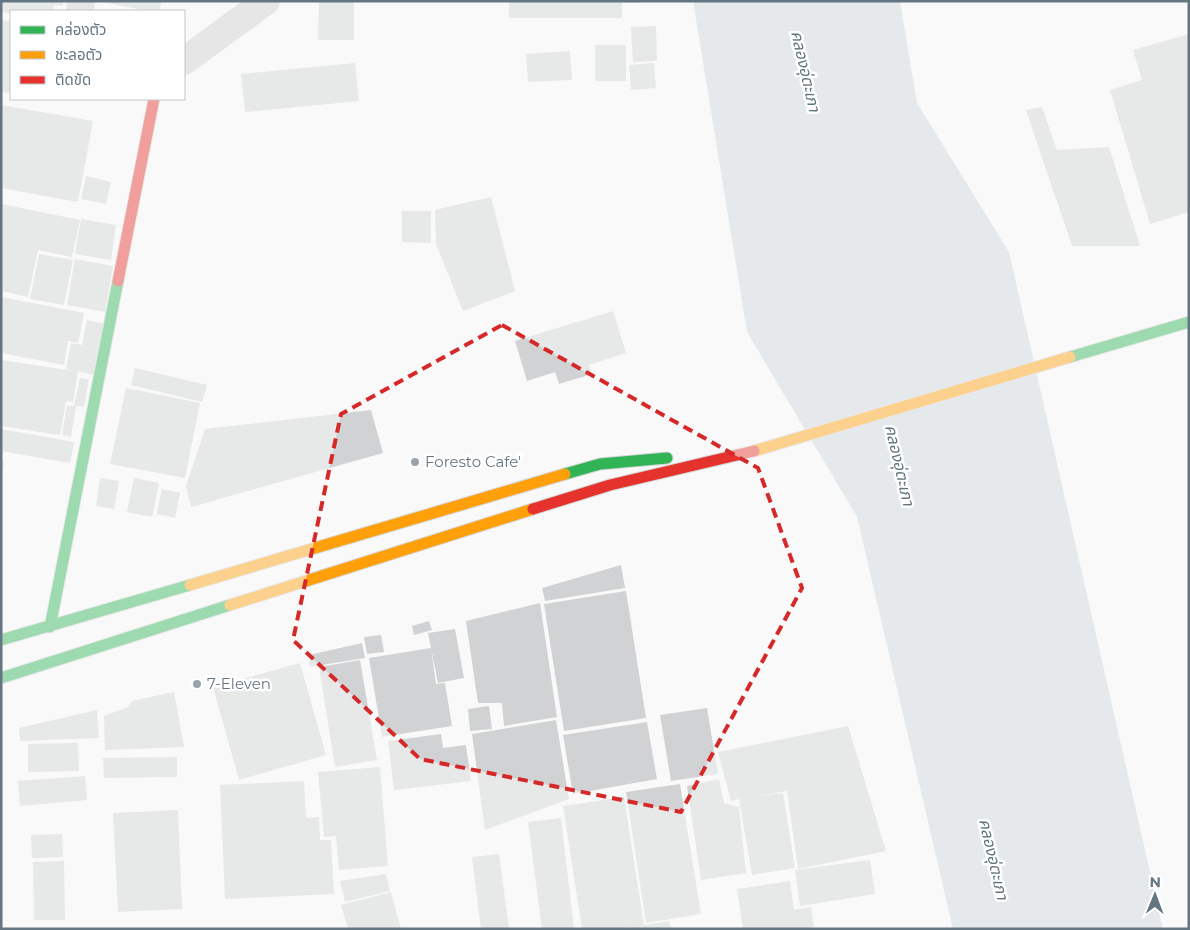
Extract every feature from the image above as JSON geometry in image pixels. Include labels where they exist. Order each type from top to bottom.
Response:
[{"type":"main road","points":[[50,627],[147,105]]},
{"type":"main road","points":[[1,678],[610,485],[755,451],[1189,322]]},
{"type":"main road","points":[[1,640],[600,464],[755,451]]},
{"type":"street","points":[[185,60],[266,1]]},
{"type":"highlighted area","points":[[502,325],[758,468],[802,588],[681,812],[420,759],[293,640],[341,414]]},
{"type":"water","name":"คลองอุ่ตะเภา","points":[[693,1],[900,1],[917,103],[1009,252],[1163,929],[953,929],[857,517],[747,332]]},
{"type":"building","points":[[1,1],[63,1],[63,6],[54,5],[53,10],[10,10],[10,13],[1,12]]},
{"type":"building","points":[[98,1],[161,1],[160,10],[142,10]]},
{"type":"building","points":[[319,1],[354,1],[354,40],[318,40]]},
{"type":"building","points":[[509,1],[622,1],[622,18],[509,18]]},
{"type":"building","points":[[625,1],[640,1],[640,3],[625,3]]},
{"type":"building","points":[[1,20],[10,21],[10,93],[1,92]]},
{"type":"building","points":[[656,26],[657,61],[633,62],[631,27]]},
{"type":"building","points":[[1189,34],[1189,212],[1150,224],[1110,90],[1142,80],[1133,50]]},
{"type":"building","points":[[595,45],[626,45],[626,81],[595,81]]},
{"type":"building","points":[[570,51],[572,80],[528,82],[526,54]]},
{"type":"building","points":[[355,63],[359,101],[245,112],[241,74]]},
{"type":"building","points":[[654,63],[656,88],[631,90],[629,65]]},
{"type":"building","points":[[1,105],[93,121],[78,202],[1,188]]},
{"type":"building","points":[[1042,107],[1057,150],[1109,147],[1140,246],[1072,246],[1026,110]]},
{"type":"building","points":[[86,176],[111,182],[106,204],[81,199]]},
{"type":"building","points":[[491,197],[515,291],[463,311],[436,244],[435,210]]},
{"type":"building","points":[[1,204],[80,220],[72,257],[38,250],[28,297],[1,291]]},
{"type":"building","points":[[402,211],[431,211],[431,243],[402,242]]},
{"type":"building","points":[[81,219],[116,225],[111,260],[75,254]]},
{"type":"building","points":[[39,254],[73,260],[64,305],[30,299]]},
{"type":"building","points":[[75,259],[113,266],[105,312],[67,305]]},
{"type":"building","points":[[1,297],[84,313],[78,343],[68,341],[64,365],[1,353]]},
{"type":"building","points":[[613,311],[626,353],[589,365],[592,374],[559,384],[555,372],[527,381],[515,341]]},
{"type":"building","points":[[87,320],[105,324],[93,375],[78,371],[73,402],[66,401],[60,435],[1,426],[1,360],[74,371],[66,369],[71,343],[82,345]]},
{"type":"building","points":[[135,368],[207,385],[202,402],[131,385]]},
{"type":"building","points":[[80,378],[89,379],[84,407],[76,406],[71,437],[62,435],[67,405],[74,406]]},
{"type":"building","points":[[126,388],[200,403],[185,478],[110,464]]},
{"type":"building","points":[[371,410],[383,453],[191,507],[186,486],[205,429]]},
{"type":"building","points":[[1,429],[74,442],[70,463],[1,451]]},
{"type":"building","points":[[1,461],[4,462],[2,476],[1,476]]},
{"type":"building","points":[[100,478],[119,481],[114,509],[96,506]]},
{"type":"building","points":[[134,478],[159,483],[152,517],[127,512]]},
{"type":"building","points":[[162,489],[180,493],[175,518],[157,514]]},
{"type":"building","points":[[621,565],[625,588],[545,601],[542,588]]},
{"type":"building","points":[[626,591],[646,718],[564,731],[544,604]]},
{"type":"building","points":[[540,603],[557,717],[504,726],[502,703],[478,703],[466,621]]},
{"type":"building","points":[[429,621],[432,630],[414,635],[412,626]]},
{"type":"building","points":[[455,629],[464,678],[438,683],[428,633]]},
{"type":"building","points":[[381,635],[384,652],[367,654],[364,637]]},
{"type":"building","points":[[362,643],[365,658],[310,667],[309,655]]},
{"type":"building","points":[[431,648],[436,684],[445,683],[452,726],[382,737],[369,658]]},
{"type":"building","points":[[360,660],[377,760],[335,767],[319,667]]},
{"type":"building","points":[[300,663],[326,755],[239,780],[213,687]]},
{"type":"building","points":[[174,692],[184,747],[105,750],[104,716],[128,707],[132,701]]},
{"type":"building","points":[[489,706],[492,729],[470,731],[468,709]]},
{"type":"building","points":[[707,708],[718,774],[671,781],[660,715]]},
{"type":"building","points":[[97,710],[99,738],[20,741],[19,728]]},
{"type":"building","points":[[556,720],[569,799],[485,830],[472,734]]},
{"type":"building","points":[[647,722],[657,779],[573,794],[563,735]]},
{"type":"building","points":[[848,726],[886,851],[798,869],[787,791],[759,796],[783,793],[795,868],[752,875],[739,799],[731,801],[718,752]]},
{"type":"building","points":[[441,734],[443,748],[466,745],[471,781],[394,790],[388,741]]},
{"type":"building","points":[[78,743],[79,771],[28,772],[28,744]]},
{"type":"building","points":[[177,757],[177,777],[104,778],[103,758]]},
{"type":"building","points":[[380,767],[388,866],[339,870],[336,836],[324,837],[318,772]]},
{"type":"building","points":[[85,776],[87,800],[20,806],[18,781]]},
{"type":"building","points":[[719,779],[724,803],[739,807],[746,873],[701,880],[687,786]]},
{"type":"building","points":[[304,781],[306,818],[319,817],[320,840],[331,840],[334,894],[225,899],[220,785]]},
{"type":"building","points":[[680,784],[701,914],[646,923],[626,792]]},
{"type":"building","points":[[624,797],[644,925],[669,921],[671,929],[632,929],[631,927],[582,929],[563,806]]},
{"type":"building","points":[[178,810],[182,909],[118,912],[113,813]]},
{"type":"building","points":[[561,818],[574,929],[542,929],[528,822]]},
{"type":"building","points":[[62,834],[63,857],[32,858],[31,835]]},
{"type":"building","points":[[499,854],[509,929],[481,929],[472,857]]},
{"type":"building","points":[[870,860],[875,894],[800,906],[795,870]]},
{"type":"building","points":[[64,861],[65,920],[34,920],[33,862]]},
{"type":"building","points":[[386,874],[390,891],[345,902],[340,881]]},
{"type":"building","points":[[790,881],[794,910],[811,907],[814,927],[801,929],[743,929],[737,889]]},
{"type":"building","points":[[391,892],[401,929],[348,929],[341,905]]},
{"type":"traffic: fast","points":[[50,627],[118,281]]},
{"type":"traffic: fast","points":[[1070,357],[1189,322]]},
{"type":"traffic: fast","points":[[565,474],[600,464],[667,458]]},
{"type":"traffic: fast","points":[[1,640],[190,585]]},
{"type":"traffic: fast","points":[[1,678],[230,605]]},
{"type":"traffic: slow","points":[[754,451],[1070,357]]},
{"type":"traffic: slow","points":[[190,585],[565,474]]},
{"type":"traffic: slow","points":[[230,605],[533,509]]},
{"type":"traffic: jam","points":[[118,281],[154,100]]},
{"type":"traffic: jam","points":[[533,509],[610,485],[754,451]]},
{"type":"place","name":"Foresto Cafe'","points":[[415,462]]},
{"type":"place","name":"7-Eleven","points":[[197,684]]}]
